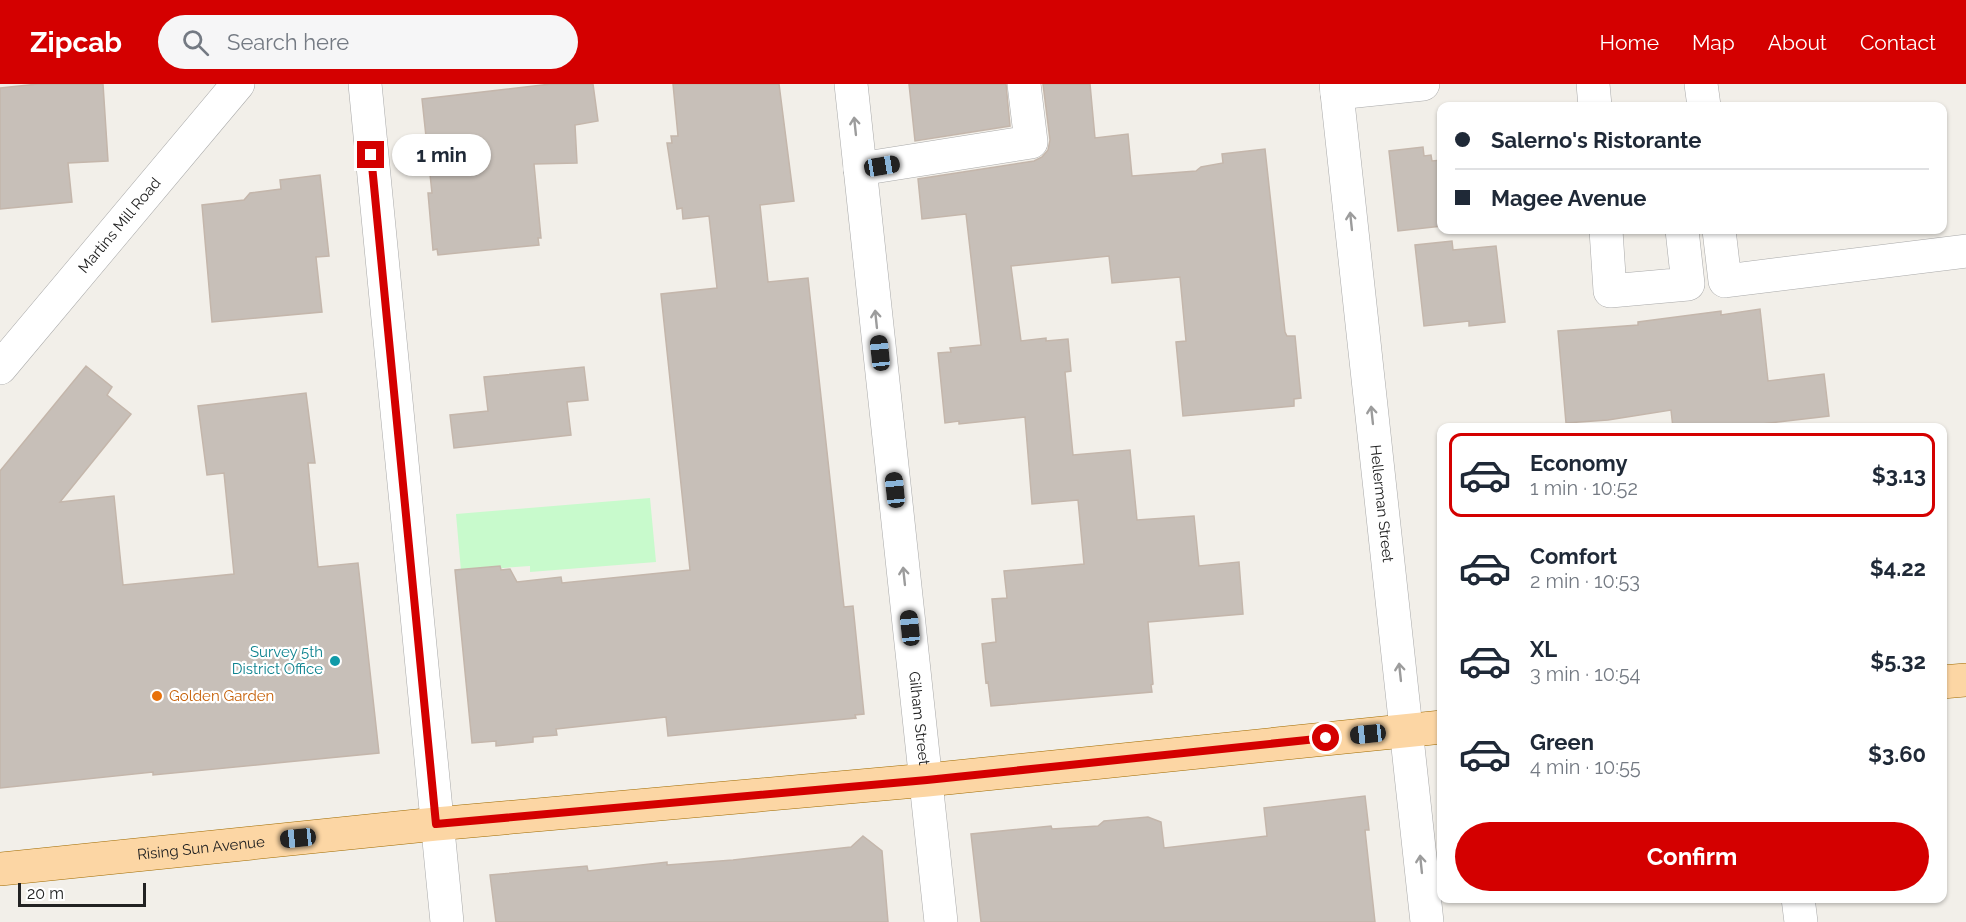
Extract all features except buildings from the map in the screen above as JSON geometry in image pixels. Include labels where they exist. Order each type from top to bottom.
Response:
[{"type":"main road","points":[[1947,682],[1966,680]]},
{"type":"main road","name":"Rising Sun Avenue","points":[[0,869],[436,824],[927,780],[1437,727]]},
{"type":"street","name":"Martins Mill Road","points":[[0,368],[238,84]]},
{"type":"street","points":[[365,84],[447,922]]},
{"type":"street","name":"Gilham Street","points":[[851,84],[941,922]]},
{"type":"street","points":[[860,169],[1031,142],[1024,84]]},
{"type":"street","points":[[1337,89],[1423,84]]},
{"type":"street","points":[[1593,84],[1595,102]]},
{"type":"street","points":[[1701,84],[1703,102]]},
{"type":"street","name":"Hellerman Street","points":[[1337,89],[1427,922]]},
{"type":"street","points":[[1606,234],[1610,291],[1688,284],[1682,234]]},
{"type":"street","points":[[1719,234],[1725,281],[1966,251]]},
{"type":"street","points":[[1799,903],[1801,922]]},
{"type":"green space","points":[[650,498],[656,562],[530,572],[530,566],[461,571],[456,514]]},
{"type":"place","name":"Survey 5th District Office","points":[[335,661]]},
{"type":"place","name":"Golden Garden","points":[[157,696]]},
{"type":"route","points":[[371,155],[436,824],[927,780],[1326,738]]}]
